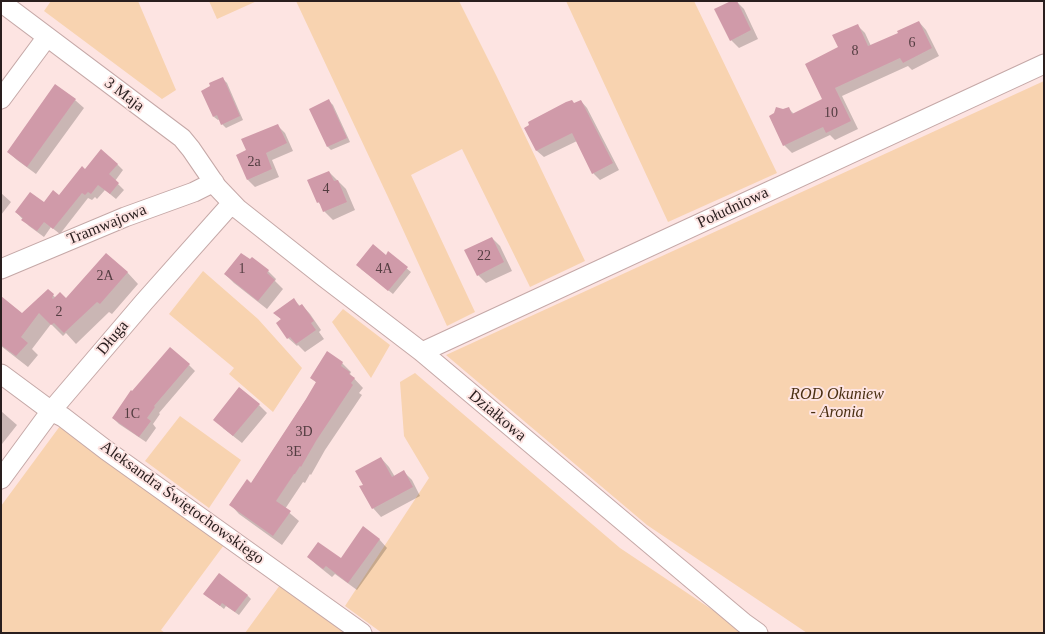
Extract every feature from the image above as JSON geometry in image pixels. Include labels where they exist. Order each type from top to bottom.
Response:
[{"type":"street","name":"3 Maja","points":[[1,2],[182,138],[192,149],[221,192],[232,203]]},
{"type":"street","points":[[1,99],[47,37]]},
{"type":"street","name":"Południowa","points":[[422,352],[1044,64]]},
{"type":"street","name":"Tramwajowa","points":[[1,268],[125,217],[194,192],[214,182]]},
{"type":"street","name":"Działkowa","points":[[232,203],[422,352],[737,618],[758,633]]},
{"type":"street","name":"Długa","points":[[1,479],[51,411],[232,203]]},
{"type":"street","name":"Aleksandra Świętochowskiego","points":[[1,374],[362,633]]},
{"type":"green space","points":[[51,1],[138,1],[176,90],[162,99],[44,11]]},
{"type":"green space","points":[[209,1],[257,1],[217,19]]},
{"type":"green space","points":[[296,1],[459,1],[585,261],[530,287],[462,149],[411,175],[475,312],[447,326]]},
{"type":"green space","points":[[566,1],[694,1],[777,173],[668,222]]},
{"type":"green space","name":"ROD Okuniew - Aronia","points":[[1044,81],[1044,633],[807,633],[647,525],[446,355]]},
{"type":"green space","points":[[203,271],[258,319],[302,368],[273,412],[229,374],[234,368],[169,314]]},
{"type":"green space","points":[[343,309],[390,345],[371,378],[332,322]]},
{"type":"green space","points":[[415,373],[620,548],[747,633],[382,633],[345,606],[429,478],[404,436],[400,382]]},
{"type":"green space","points":[[180,416],[241,460],[209,508],[145,461]]},
{"type":"green space","points":[[60,426],[224,545],[161,630],[165,633],[1,633],[1,506]]},
{"type":"green space","points":[[280,585],[346,633],[245,633]]},
{"type":"building","points":[[731,1],[737,1],[751,30],[730,41],[714,9]]},
{"type":"building","points":[[919,21],[932,48],[903,63],[900,58],[835,88],[851,121],[826,133],[823,127],[783,146],[769,116],[774,113],[776,107],[783,109],[789,107],[792,114],[822,99],[805,64],[838,47],[832,35],[858,24],[868,46],[898,33],[897,31]]},
{"type":"building","points":[[223,77],[240,116],[221,125],[217,115],[213,117],[201,91],[210,86],[209,83]]},
{"type":"building","points":[[55,84],[76,99],[27,167],[7,152]]},
{"type":"building","points":[[329,99],[347,138],[327,147],[309,109]]},
{"type":"building","points":[[572,100],[574,103],[581,100],[613,163],[592,174],[572,133],[536,151],[524,128],[529,125],[528,122]]},
{"type":"building","points":[[278,124],[287,143],[266,153],[272,169],[247,180],[236,155],[246,150],[241,139]]},
{"type":"building","points":[[101,149],[118,164],[109,174],[119,183],[110,194],[98,185],[91,194],[88,192],[85,195],[82,193],[53,229],[44,222],[37,231],[21,220],[23,218],[15,212],[30,192],[44,202],[53,190],[59,195],[82,166],[85,169]]},
{"type":"building","points":[[329,171],[334,181],[338,180],[347,202],[323,212],[307,180]]},
{"type":"building","points":[[492,237],[504,262],[477,276],[464,250]]},
{"type":"building","points":[[373,244],[386,255],[388,251],[408,267],[388,291],[356,265]]},
{"type":"building","points":[[106,253],[128,272],[100,304],[97,302],[64,333],[54,323],[51,325],[39,313],[21,337],[28,343],[16,356],[1,345],[1,296],[22,313],[48,289],[54,294],[53,299],[60,292],[66,298]]},
{"type":"building","points":[[241,253],[250,259],[252,257],[269,270],[267,273],[275,280],[258,301],[224,274]]},
{"type":"building","points":[[294,298],[299,306],[302,304],[314,321],[311,323],[316,330],[296,344],[290,337],[287,339],[276,323],[281,319],[273,313]]},
{"type":"building","points":[[170,347],[190,364],[154,406],[147,418],[151,421],[139,437],[112,418],[131,390]]},
{"type":"building","points":[[327,351],[343,362],[341,366],[355,378],[351,383],[353,385],[301,467],[276,501],[291,511],[273,536],[229,505],[247,479],[251,483],[306,399],[316,382],[310,378]]},
{"type":"building","points":[[239,387],[260,404],[233,436],[213,420]]},
{"type":"building","points":[[381,457],[392,477],[404,470],[413,487],[372,509],[359,486],[363,485],[355,471]]},
{"type":"building","points":[[363,526],[380,539],[348,583],[326,566],[323,569],[307,557],[318,542],[341,558]]},
{"type":"building","points":[[219,573],[248,595],[235,612],[222,603],[220,606],[203,594]]}]
